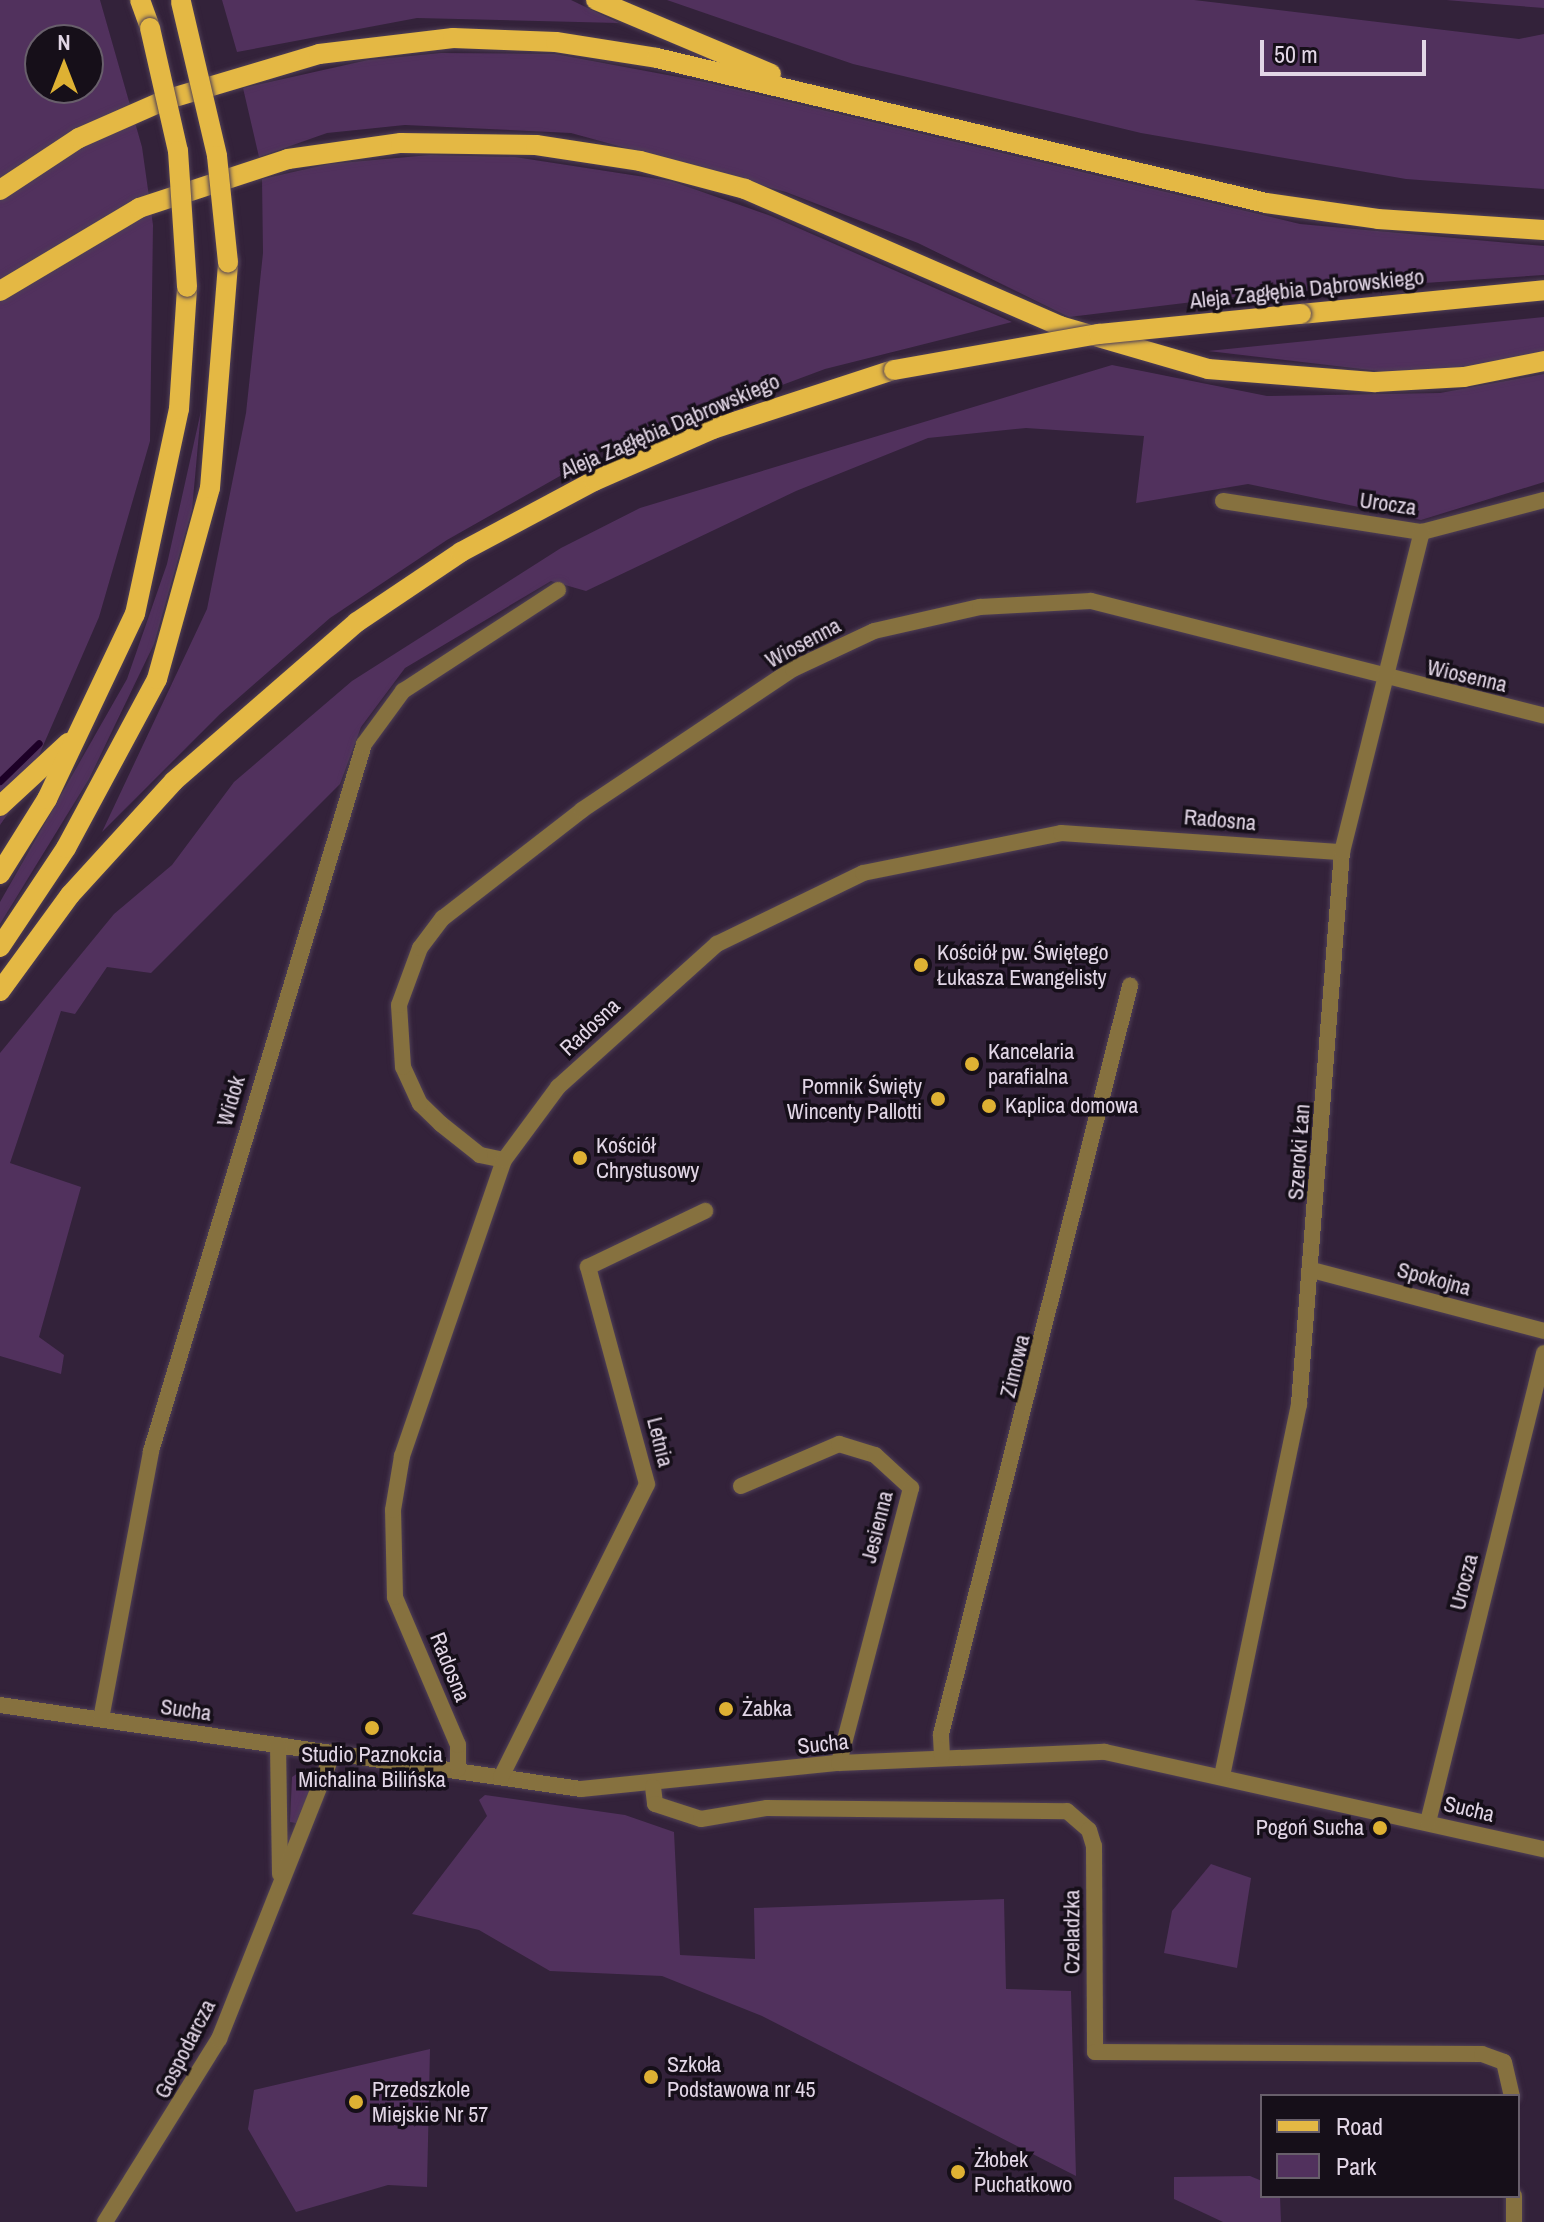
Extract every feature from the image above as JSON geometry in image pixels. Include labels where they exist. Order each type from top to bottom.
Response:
[{"type":"main road","points":[[0,874],[82,729],[118,656],[147,570],[179,409],[187,287],[178,151],[150,28],[140,0]]},
{"type":"main road","points":[[596,0],[841,103]]},
{"type":"main road","points":[[0,947],[66,848],[157,679],[210,488],[228,262],[215,142],[181,1]]},
{"type":"main road","points":[[0,190],[79,138],[165,100],[319,54],[405,41],[599,48],[1266,203],[1378,219],[1544,230]]},
{"type":"main road","points":[[0,291],[97,227],[242,172],[361,147],[492,143],[640,161],[745,189],[1060,326],[1208,369],[1375,382],[1464,377],[1544,361]]},
{"type":"main road","name":"Aleja Zagłębia Dąbrowskiego","points":[[0,991],[107,852],[292,672],[461,552],[594,481],[713,429],[894,370],[1099,334],[1544,290]]},
{"type":"main road","points":[[0,806],[82,729]]},
{"type":"street","name":"Urocza","points":[[1223,501],[1422,532],[1544,500]]},
{"type":"street","name":"Szeroki Łan","points":[[1222,1776],[1299,1404],[1312,1270],[1342,852],[1388,681],[1422,532]]},
{"type":"street","name":"Widok","points":[[101,1719],[151,1451],[364,744],[403,691],[558,590]]},
{"type":"street","name":"Wiosenna","points":[[504,1160],[480,1155],[441,1124],[420,1104],[403,1067],[399,1005],[420,948],[443,918],[582,810],[793,669],[910,620],[1057,598],[1091,601],[1388,681],[1544,716]]},
{"type":"street","name":"Radosna","points":[[458,1769],[458,1745],[395,1597],[393,1510],[407,1441],[504,1160],[558,1087],[717,944],[863,873],[1061,833],[1342,852]]},
{"type":"street","name":"Zimowa","points":[[942,1756],[941,1734],[1130,986]]},
{"type":"street","name":"Letnia","points":[[501,1777],[647,1484],[588,1267],[705,1211]]},
{"type":"street","name":"Spokojna","points":[[1312,1270],[1544,1331]]},
{"type":"street","name":"Urocza","points":[[1428,1822],[1544,1353]]},
{"type":"street","name":"Jesienna","points":[[741,1486],[839,1444],[875,1455],[911,1488],[839,1763]]},
{"type":"street","name":"Sucha","points":[[0,1705],[581,1789],[653,1787],[839,1763],[1068,1748],[1222,1776],[1544,1849]]},
{"type":"street","name":"Gospodarcza","points":[[278,1745],[279,1884]]},
{"type":"street","name":"Gospodarcza","points":[[105,2222],[219,2039],[333,1752]]},
{"type":"street","name":"Czeladzka","points":[[653,1787],[655,1804],[701,1819],[767,1808],[1067,1811],[1089,1830],[1094,1846],[1095,2052],[1482,2054],[1504,2062],[1512,2094]]},
{"type":"street","points":[[1514,2198],[1514,2222]]},
{"type":"green space","points":[[0,0],[100,0],[142,147],[153,225],[150,441],[99,617],[23,792],[0,825]]},
{"type":"green space","points":[[222,0],[571,0],[619,23],[417,18],[237,52]]},
{"type":"green space","points":[[667,0],[1194,0],[1519,39],[1544,34],[1544,189],[1406,179],[1141,133],[853,64]]},
{"type":"green space","points":[[1446,0],[1544,0],[1544,8],[1494,4]]},
{"type":"green space","points":[[441,53],[555,54],[705,82],[1300,224],[1544,246],[1544,275],[1259,294],[1069,317],[918,243],[786,192],[571,133],[405,125],[327,133],[259,157],[243,88],[368,60]]},
{"type":"green space","points":[[430,155],[515,157],[671,181],[771,216],[1012,322],[825,369],[604,451],[447,540],[330,618],[220,714],[102,832],[207,609],[246,413],[263,253],[262,179],[329,164]]},
{"type":"green space","points":[[1544,317],[1544,352],[1490,366],[1396,373],[1208,351]]},
{"type":"green space","points":[[1112,365],[1267,396],[1440,393],[1544,374],[1544,482],[1421,520],[1248,484],[1136,503],[1144,436],[1026,428],[928,438],[796,491],[586,591],[551,581],[405,668],[361,727],[340,784],[151,973],[107,967],[75,1014],[61,1011],[10,1163],[81,1187],[39,1337],[64,1355],[61,1374],[0,1356],[0,1053],[114,914],[172,865],[234,782],[352,681],[561,548],[640,508]]},
{"type":"green space","points":[[201,411],[192,510],[154,644],[89,779],[0,924],[0,902],[127,679],[167,564]]},
{"type":"green space","points":[[304,1769],[314,1776],[301,1824],[290,1822],[292,1777]]},
{"type":"green space","points":[[485,1795],[625,1815],[674,1832],[680,1955],[755,1959],[754,1908],[1004,1899],[1006,1989],[1071,1991],[1076,2176],[762,2016],[662,1976],[550,1971],[479,1930],[412,1914],[487,1816],[479,1800]]},
{"type":"green space","points":[[1211,1864],[1251,1878],[1237,1968],[1164,1953],[1172,1911]]},
{"type":"green space","points":[[430,2049],[427,2187],[388,2185],[296,2212],[248,2129],[254,2090]]},
{"type":"green space","points":[[1250,2176],[1260,2180],[1260,2198],[1280,2198],[1281,2222],[1223,2222],[1174,2199],[1174,2177]]},
{"type":"waterway","points":[[0,781],[39,743]]},
{"type":"place","name":"Kościół pw. Świętego Łukasza Ewangelisty","points":[[921,965]]},
{"type":"place","name":"Kancelaria parafialna","points":[[972,1064]]},
{"type":"place","name":"Pomnik Święty Wincenty Pallotti","points":[[938,1099]]},
{"type":"place","name":"Kaplica domowa","points":[[989,1106]]},
{"type":"place","name":"Kościół Chrystusowy","points":[[580,1158]]},
{"type":"place","name":"Żabka","points":[[726,1709]]},
{"type":"place","name":"Studio Paznokcia Michalina Bilińska","points":[[372,1728]]},
{"type":"place","name":"Pogoń Sucha","points":[[1380,1828]]},
{"type":"place","name":"Szkoła Podstawowa nr 45","points":[[651,2077]]},
{"type":"place","name":"Przedszkole Miejskie Nr 57","points":[[356,2102]]},
{"type":"place","name":"Żłobek Puchatkowo","points":[[958,2172]]}]
